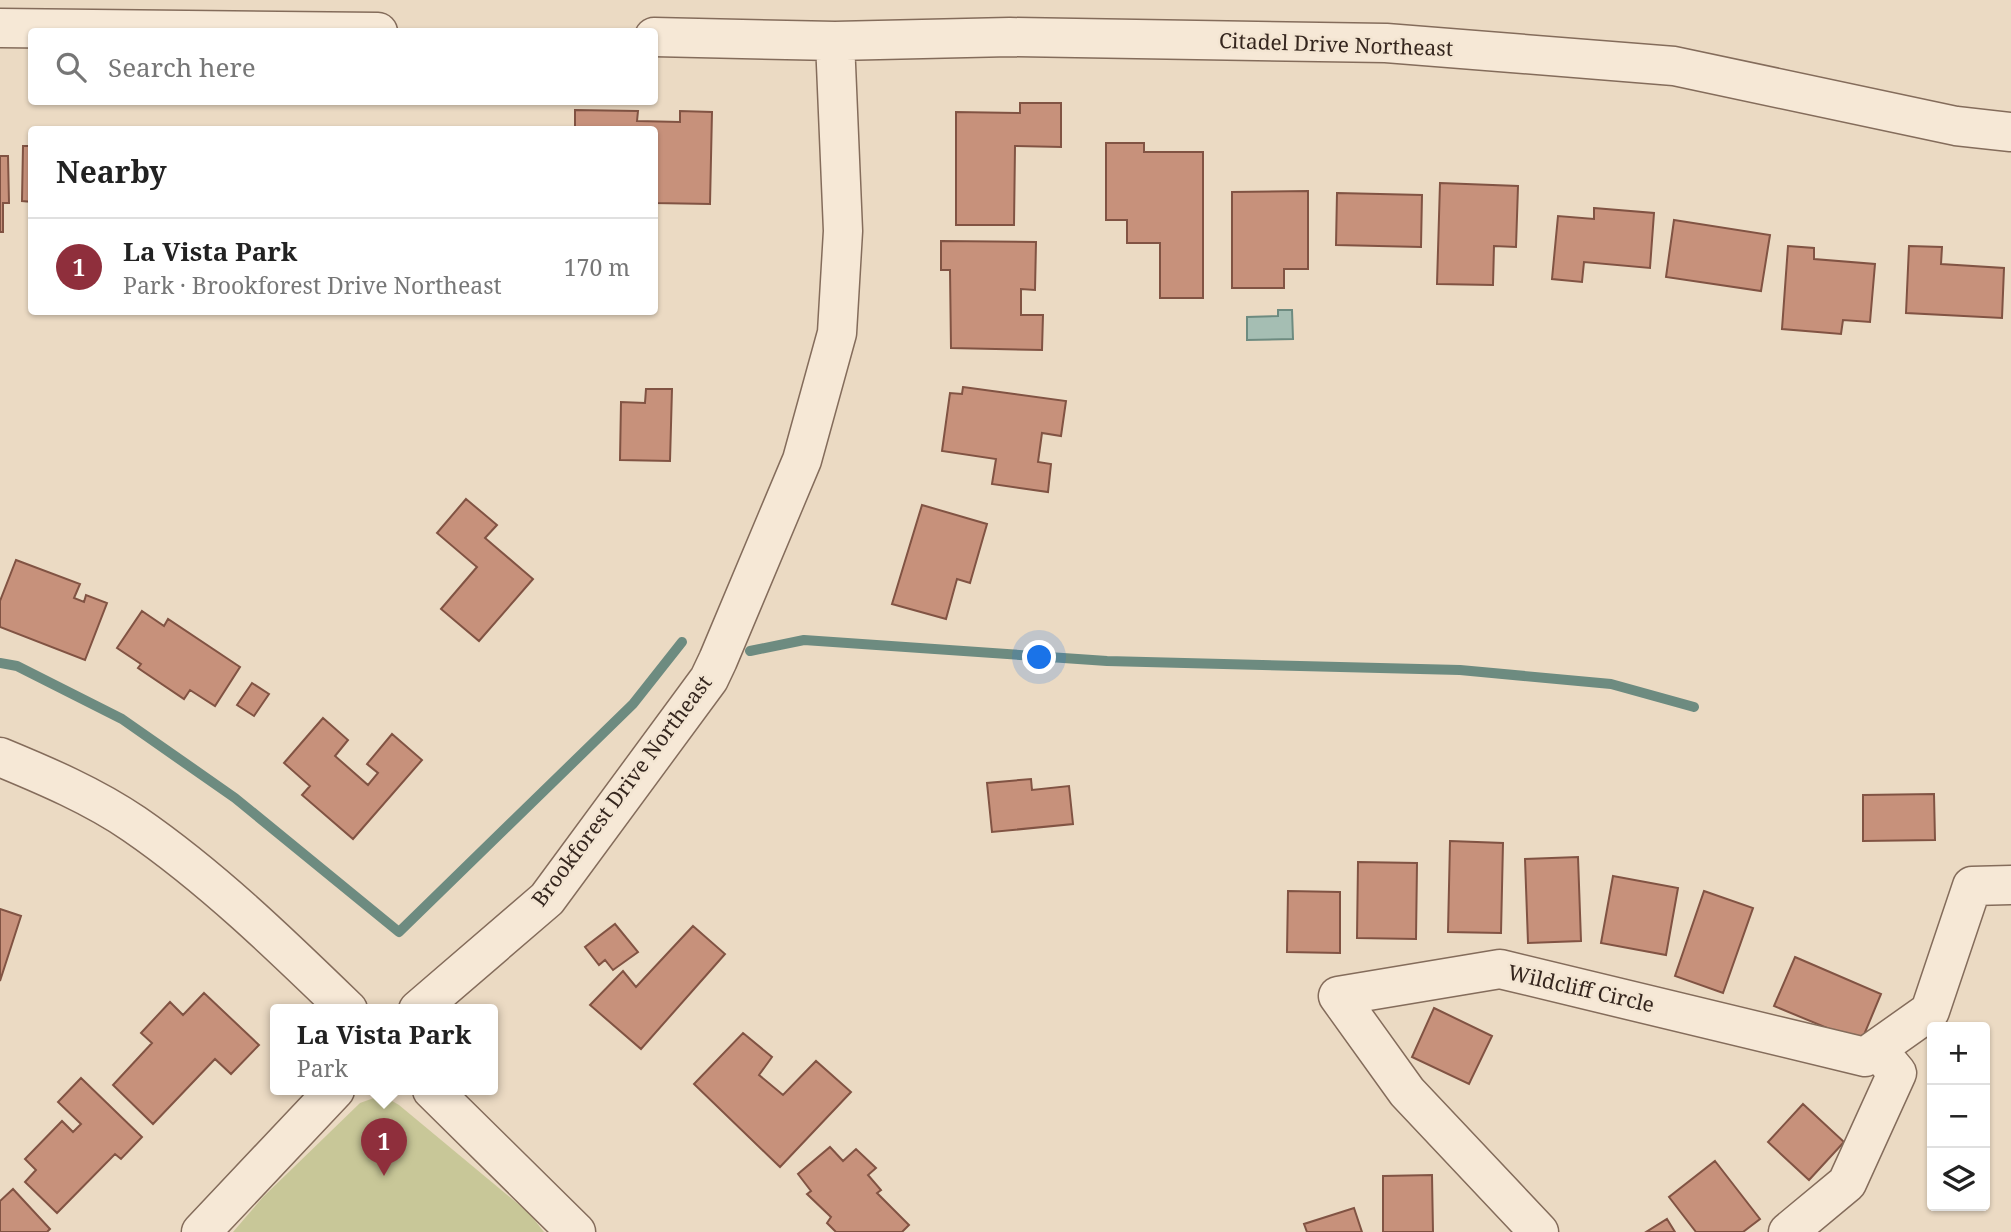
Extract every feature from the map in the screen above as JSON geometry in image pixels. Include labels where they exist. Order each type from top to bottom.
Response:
[{"type":"street","points":[[0,28],[28,28]]},
{"type":"street","name":"Citadel Drive Northeast","points":[[658,37],[835,41],[1010,37],[1427,46],[1674,66],[1956,126],[2011,131]]},
{"type":"street","name":"Brookforest Drive Northeast","points":[[425,1004],[547,899],[709,679],[718,660],[802,460],[837,333],[843,230],[835,41]]},
{"type":"street","points":[[0,757],[51,778],[133,824],[285,950],[342,1004]]},
{"type":"street","points":[[1788,1232],[1847,1183],[1897,1073],[1877,1049],[1930,1011],[1972,886],[2011,885]]},
{"type":"street","name":"Wildcliff Circle","points":[[1539,1232],[1407,1093],[1338,996],[1500,969],[1865,1057],[1877,1049]]},
{"type":"street","points":[[201,1232],[330,1095]]},
{"type":"street","points":[[437,1095],[576,1232]]},
{"type":"shaded area","points":[[1278,310],[1292,310],[1293,339],[1247,340],[1247,317],[1278,316]]},
{"type":"shaded area","points":[[382,1095],[399,1105],[529,1213],[544,1232],[233,1232],[263,1197],[360,1103]]},
{"type":"building","points":[[1020,103],[1061,103],[1061,147],[1015,146],[1014,225],[956,225],[956,112],[1020,113]]},
{"type":"building","points":[[575,110],[638,111],[637,121],[680,122],[680,111],[712,112],[710,204],[658,203],[658,126],[575,126]]},
{"type":"building","points":[[1106,143],[1144,143],[1144,152],[1203,152],[1203,298],[1160,298],[1160,243],[1127,243],[1127,220],[1106,220]]},
{"type":"building","points":[[23,146],[28,146],[28,202],[22,201]]},
{"type":"building","points":[[0,156],[8,156],[9,203],[3,203],[3,232],[0,232]]},
{"type":"building","points":[[1440,183],[1518,186],[1516,247],[1494,246],[1493,285],[1437,284]]},
{"type":"building","points":[[1308,191],[1308,269],[1284,269],[1284,288],[1232,288],[1232,192]]},
{"type":"building","points":[[1337,193],[1422,195],[1421,247],[1336,245]]},
{"type":"building","points":[[1594,208],[1654,213],[1650,268],[1584,262],[1582,282],[1552,279],[1558,216],[1594,219]]},
{"type":"building","points":[[1674,220],[1770,235],[1761,291],[1666,277]]},
{"type":"building","points":[[941,241],[1036,242],[1035,290],[1021,289],[1021,315],[1043,315],[1042,350],[951,348],[950,270],[941,270]]},
{"type":"building","points":[[1788,246],[1814,248],[1814,259],[1875,264],[1870,322],[1843,320],[1841,334],[1782,329]]},
{"type":"building","points":[[1909,246],[1942,247],[1941,264],[2004,268],[2002,318],[1906,313]]},
{"type":"building","points":[[963,387],[1066,401],[1061,436],[1042,433],[1038,462],[1051,464],[1048,492],[992,484],[996,459],[942,451],[950,393],[962,394]]},
{"type":"building","points":[[646,389],[672,389],[670,461],[620,460],[621,402],[645,403]]},
{"type":"building","points":[[466,499],[497,525],[485,538],[533,579],[479,641],[441,609],[477,567],[437,533]]},
{"type":"building","points":[[922,505],[987,524],[970,583],[957,579],[946,619],[892,604]]},
{"type":"building","points":[[16,560],[80,584],[74,598],[84,602],[86,595],[107,603],[85,660],[0,627],[0,601]]},
{"type":"building","points":[[142,611],[164,626],[168,619],[240,667],[215,706],[190,690],[184,699],[138,668],[141,664],[117,648]]},
{"type":"building","points":[[252,683],[269,694],[254,716],[237,705]]},
{"type":"building","points":[[323,718],[348,740],[335,756],[368,785],[378,773],[367,764],[392,734],[422,760],[353,839],[302,795],[310,786],[284,763]]},
{"type":"building","points":[[1031,779],[1032,790],[1069,786],[1073,824],[992,832],[987,783]]},
{"type":"building","points":[[1934,794],[1935,840],[1863,841],[1863,795]]},
{"type":"building","points":[[1450,841],[1503,843],[1501,933],[1448,932]]},
{"type":"building","points":[[1578,857],[1581,941],[1528,943],[1525,859]]},
{"type":"building","points":[[1358,862],[1417,863],[1416,939],[1357,938]]},
{"type":"building","points":[[1613,876],[1678,888],[1666,955],[1601,943]]},
{"type":"building","points":[[1288,891],[1340,892],[1340,953],[1287,952]]},
{"type":"building","points":[[1704,891],[1753,908],[1723,993],[1675,976]]},
{"type":"building","points":[[0,909],[21,916],[0,981]]},
{"type":"building","points":[[615,924],[638,952],[613,970],[605,960],[599,965],[585,947]]},
{"type":"building","points":[[693,926],[725,954],[641,1049],[590,1005],[623,971],[636,987]]},
{"type":"building","points":[[1795,957],[1881,994],[1861,1042],[1774,1006]]},
{"type":"building","points":[[204,993],[259,1045],[231,1074],[215,1059],[153,1124],[113,1085],[152,1043],[141,1033],[170,1002],[183,1015]]},
{"type":"building","points":[[1434,1008],[1492,1036],[1469,1084],[1412,1057]]},
{"type":"building","points":[[743,1033],[772,1057],[759,1075],[783,1095],[816,1061],[851,1092],[780,1167],[694,1084]]},
{"type":"building","points":[[81,1078],[142,1137],[121,1159],[115,1154],[57,1213],[25,1182],[36,1170],[25,1159],[62,1121],[73,1132],[81,1124],[58,1102]]},
{"type":"building","points":[[1803,1104],[1844,1142],[1809,1180],[1768,1142]]},
{"type":"building","points":[[830,1147],[843,1161],[856,1149],[876,1168],[868,1175],[881,1190],[877,1193],[909,1225],[902,1232],[836,1232],[827,1223],[831,1217],[807,1194],[811,1191],[798,1174]]},
{"type":"building","points":[[1715,1161],[1760,1219],[1743,1232],[1696,1232],[1669,1197]]},
{"type":"building","points":[[1432,1175],[1433,1232],[1383,1232],[1383,1176]]},
{"type":"building","points":[[13,1189],[50,1229],[47,1232],[0,1232],[0,1201]]},
{"type":"building","points":[[1354,1208],[1362,1232],[1307,1232],[1304,1224]]},
{"type":"building","points":[[1667,1219],[1675,1232],[1646,1232]]},
{"type":"waterway","points":[[750,651],[804,640],[1107,661],[1460,670],[1611,684],[1694,707]]},
{"type":"waterway","points":[[0,663],[17,666],[122,719],[235,798],[399,932],[633,704],[682,642]]},
{"type":"place","name":"La Vista Park","points":[[384,1176]]}]
